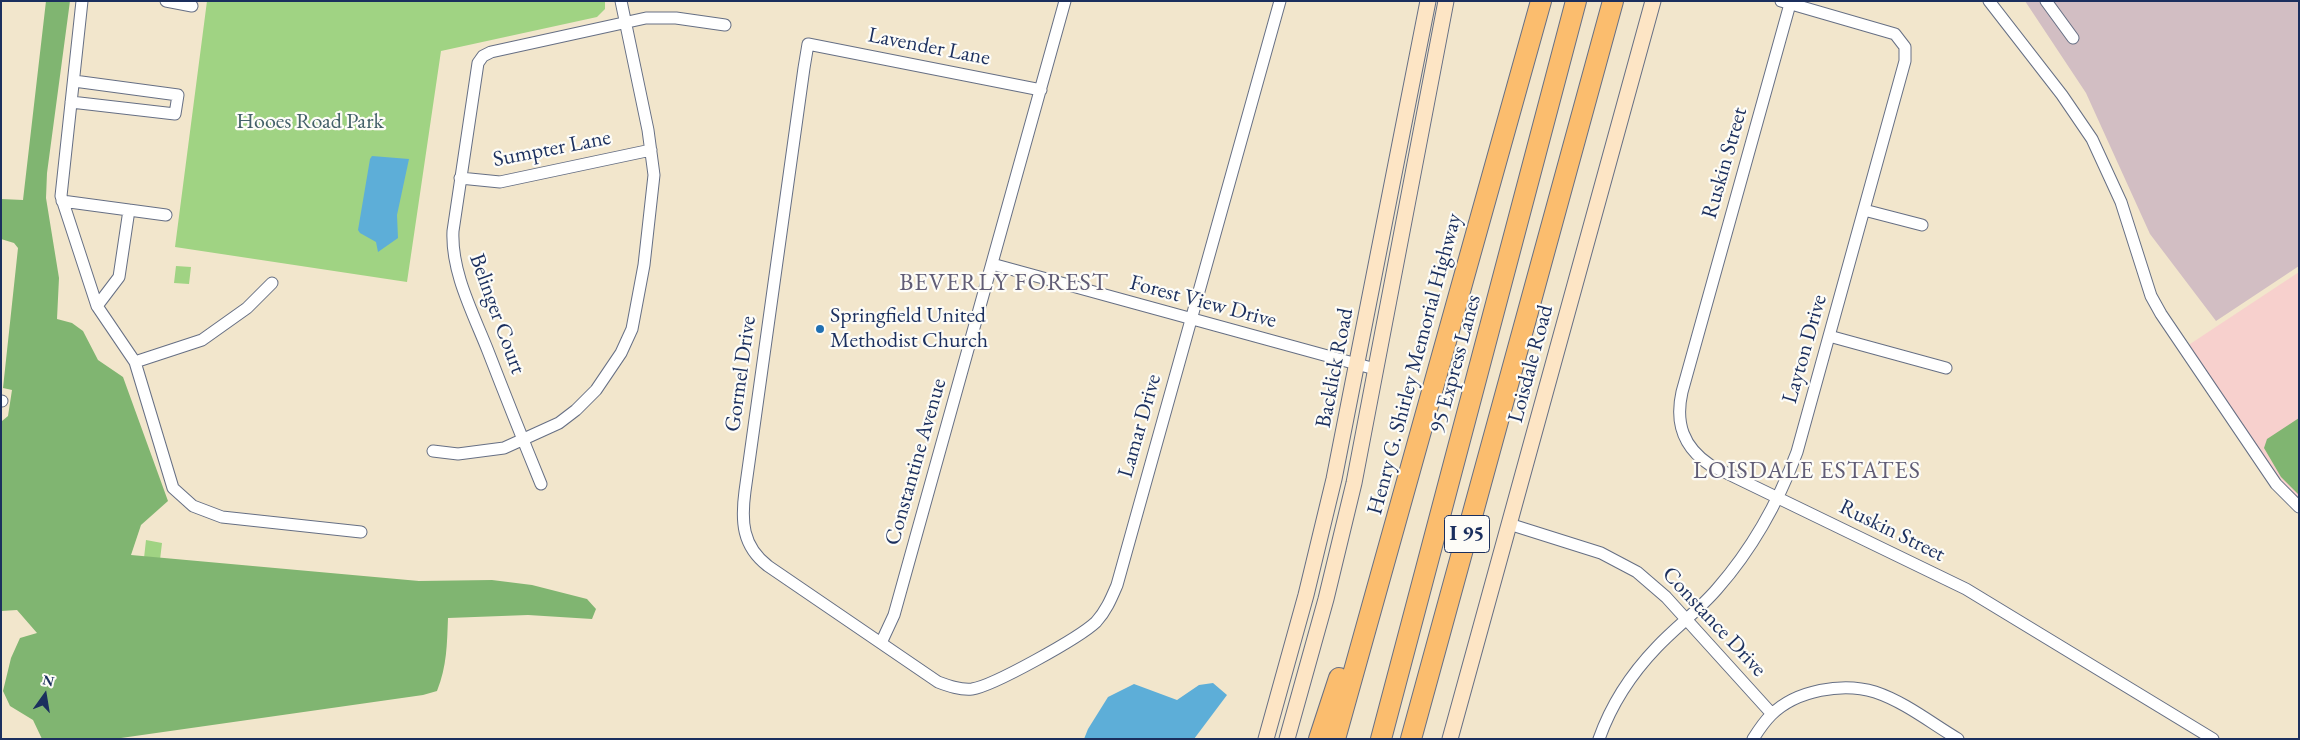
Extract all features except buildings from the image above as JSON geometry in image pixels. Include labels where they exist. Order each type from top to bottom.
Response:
[{"type":"highway","name":"Henry G. Shirley Memorial Highway","points":[[1335,739],[1541,1]]},
{"type":"highway","name":"95 Express Lanes","points":[[1381,739],[1576,1]]},
{"type":"highway","name":"I 95","points":[[1411,739],[1613,1]]},
{"type":"highway","points":[[1320,739],[1393,491],[1435,382]]},
{"type":"main road","name":"Backlick Road","points":[[1266,739],[1320,538],[1357,365],[1428,1]]},
{"type":"main road","name":"Backlick Road","points":[[1287,739],[1340,542],[1446,1]]},
{"type":"main road","name":"Loisdale Road","points":[[1450,739],[1652,1]]},
{"type":"street","points":[[82,1],[60,196],[97,306],[135,362],[173,488],[193,506],[222,517],[361,532]]},
{"type":"street","points":[[166,1],[192,6]]},
{"type":"street","points":[[432,451],[475,454],[504,448],[559,423],[576,410],[596,390],[621,353],[632,329],[644,265],[654,185],[651,150],[621,1]]},
{"type":"street","name":"Constantine Avenue","points":[[881,643],[894,615],[1065,1]]},
{"type":"street","name":"Lamar Drive","points":[[881,643],[938,682],[954,688],[970,689],[987,684],[1077,637],[1095,623],[1107,608],[1117,586],[1280,1]]},
{"type":"street","points":[[1988,1],[2062,94],[2092,139],[2122,202],[2143,274],[2161,314],[2276,484],[2299,507]]},
{"type":"street","points":[[2046,1],[2073,38]]},
{"type":"street","name":"Layton Drive","points":[[1598,739],[1618,698],[1638,669],[1716,590],[1742,559],[1761,530],[1777,498],[1797,452],[1905,61],[1905,47],[1900,37],[1890,31],[1785,2]]},
{"type":"street","name":"Ruskin Street","points":[[1785,2],[1682,392],[1678,412],[1684,438],[1699,458],[1777,498],[1966,589],[2213,739]]},
{"type":"street","points":[[625,22],[646,18],[676,18],[725,25]]},
{"type":"street","name":"Belinger Court","points":[[540,484],[455,266],[452,247],[452,230],[478,63],[483,56],[491,52],[625,22]]},
{"type":"street","name":"Lavender Lane","points":[[808,44],[1041,90]]},
{"type":"street","name":"Gormel Drive","points":[[808,44],[745,491],[743,525],[749,545],[759,559],[881,643]]},
{"type":"street","points":[[71,102],[175,114],[178,95],[74,81]]},
{"type":"street","name":"Sumpter Lane","points":[[460,178],[500,182],[651,150]]},
{"type":"street","points":[[62,201],[166,214]]},
{"type":"street","points":[[97,306],[119,277],[129,210]]},
{"type":"street","points":[[1864,210],[1922,225]]},
{"type":"street","name":"Forest View Drive","points":[[992,264],[1375,369]]},
{"type":"street","points":[[135,362],[202,340],[247,308],[272,282]]},
{"type":"street","points":[[1829,336],[1946,368]]},
{"type":"street","name":"Constance Drive","points":[[1509,524],[1583,546],[1619,561],[1655,586],[1772,714]]},
{"type":"street","points":[[1752,739],[1772,714],[1797,698],[1815,691],[1844,687],[1859,688],[1893,700],[1958,739]]},
{"type":"shaded area","points":[[2025,1],[2299,1],[2299,266],[2216,321],[2150,234],[2086,93]]},
{"type":"shaded area","points":[[2299,272],[2299,503],[2276,484],[2184,348]]},
{"type":"green space","points":[[46,1],[70,1],[47,173],[46,198],[59,278],[57,319],[72,323],[83,331],[98,360],[123,377],[168,501],[141,525],[131,555],[419,581],[492,580],[532,585],[587,599],[596,609],[592,619],[528,615],[448,618],[443,673],[437,691],[423,695],[114,739],[42,739],[33,720],[10,706],[3,691],[11,658],[20,638],[37,633],[17,610],[1,611],[1,425],[2,421],[8,416],[12,390],[3,388],[18,248],[14,243],[1,239],[1,199],[23,200]]},
{"type":"green space","name":"Hooes Road Park","points":[[207,1],[605,1],[605,9],[597,17],[441,51],[407,282],[175,247]]},
{"type":"green space","points":[[176,266],[191,267],[189,284],[174,283]]},
{"type":"green space","points":[[2299,418],[2299,495],[2281,477],[2264,448],[2267,439]]},
{"type":"green space","points":[[146,540],[162,543],[160,560],[144,558]]},
{"type":"water","points":[[372,156],[409,159],[397,215],[398,238],[378,252],[376,242],[358,230]]},
{"type":"water","points":[[1213,683],[1227,695],[1194,739],[1084,739],[1108,697],[1134,684],[1177,700],[1199,685]]},
{"type":"place","name":"Springfield United Methodist Church","points":[[820,329]]},
{"type":"district","name":"BEVERLY FOREST","points":[[1004,283]]},
{"type":"district","name":"LOISDALE ESTATES","points":[[1807,471]]}]
